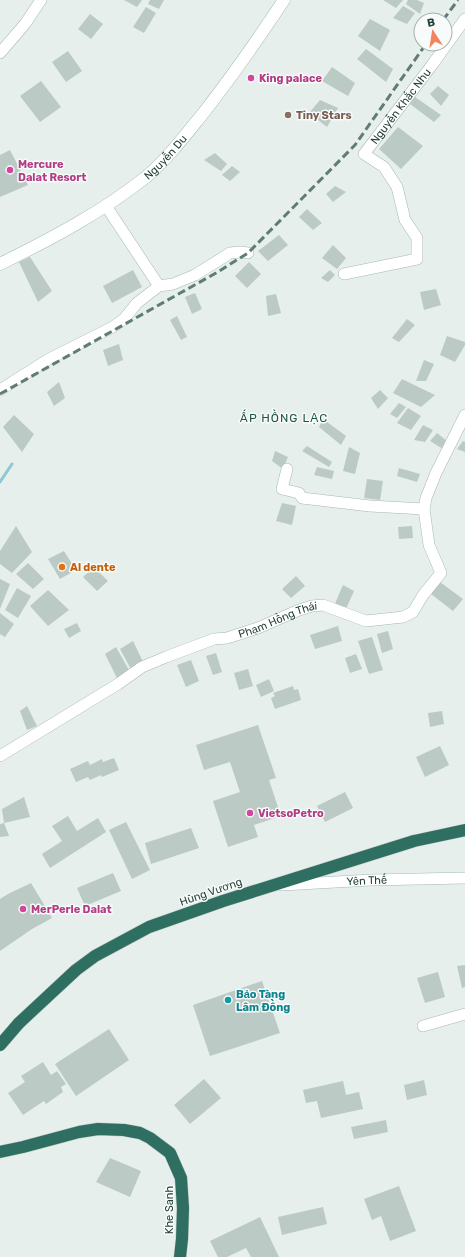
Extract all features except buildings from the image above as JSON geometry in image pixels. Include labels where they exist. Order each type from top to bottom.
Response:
[{"type":"highway","name":"Hùng Vương","points":[[0,1045],[19,1023],[76,970],[95,956],[149,927],[270,886],[414,841],[465,830]]},
{"type":"highway","name":"Khe Sanh","points":[[0,1152],[79,1132],[98,1129],[124,1130],[140,1133],[150,1138],[170,1153],[181,1178],[183,1208],[180,1257]]},
{"type":"highway","name":"Khe Sanh","points":[[0,1142],[23,1147]]},
{"type":"street","points":[[0,54],[25,24],[41,0]]},
{"type":"street","name":"Nguyễn Du","points":[[0,264],[44,243],[106,206],[146,176],[180,143],[236,70],[284,0]]},
{"type":"street","name":"Nguyễn Khắc Nhu","points":[[344,274],[417,259],[417,238],[405,220],[397,187],[384,167],[364,154],[465,19]]},
{"type":"street","points":[[106,206],[159,286]]},
{"type":"street","points":[[0,390],[49,359],[113,327],[124,319],[137,303],[159,286],[173,284],[195,275],[230,253],[248,253]]},
{"type":"street","name":"Phạm Hồng Thái","points":[[0,756],[118,684],[142,667],[214,639],[227,638],[251,630],[312,606],[323,605],[366,621],[403,617],[413,612],[423,595],[441,573],[429,545],[424,509],[426,498],[436,473],[465,414]]},
{"type":"street","points":[[287,469],[282,489],[299,493],[302,498],[370,506],[424,509]]},
{"type":"street","name":"Yên Thế","points":[[270,886],[371,880],[465,878]]},
{"type":"street","points":[[423,1026],[465,1014]]},
{"type":"waterway","points":[[0,482],[12,464]]},
{"type":"railway","points":[[449,12],[458,0]]},
{"type":"railway","points":[[0,394],[216,273],[248,253],[355,145],[420,52]]},
{"type":"place","name":"King palace","points":[[251,78]]},
{"type":"place","name":"Tiny Stars","points":[[288,115]]},
{"type":"place","name":"Mercure Dalat Resort","points":[[10,170]]},
{"type":"place","name":"Al dente","points":[[62,567]]},
{"type":"place","name":"VietsoPetro","points":[[250,813]]},
{"type":"place","name":"MerPerle Dalat","points":[[23,909]]},
{"type":"place","name":"Bảo Tàng Lâm Đồng","points":[[228,1000]]},
{"type":"district","name":"ẤP HỒNG LẠC","points":[[284,418]]}]
